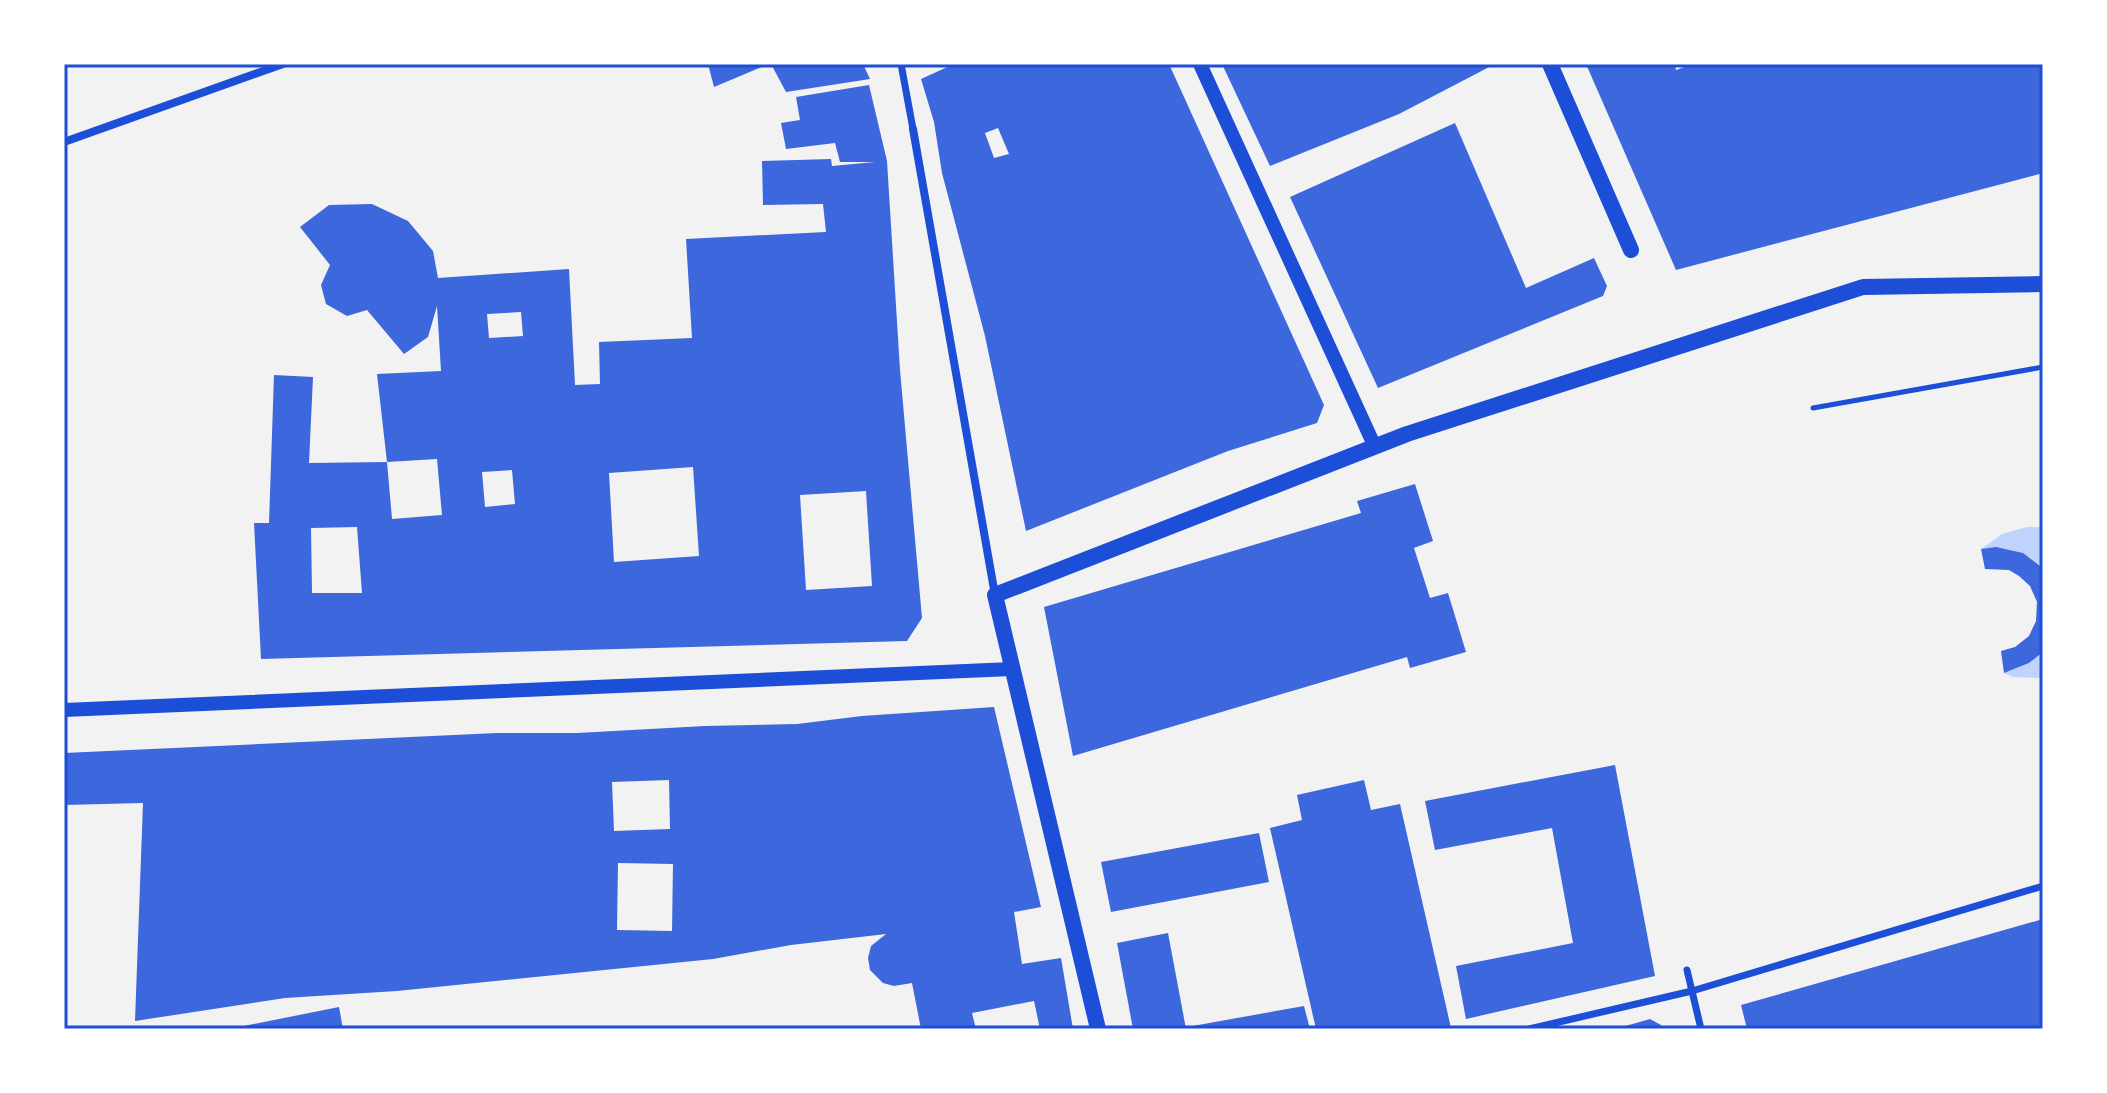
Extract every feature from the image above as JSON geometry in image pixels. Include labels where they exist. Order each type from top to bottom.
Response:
[{"type":"main road","points":[[1550,64],[1631,250]]},
{"type":"main road","points":[[1098,1029],[995,595],[1375,447],[1552,386],[1863,287],[2043,284]]},
{"type":"street","points":[[64,142],[283,64]]},
{"type":"street","points":[[901,64],[995,595]]},
{"type":"street","points":[[1200,64],[1375,447]]},
{"type":"street","points":[[64,710],[1012,669]]},
{"type":"street","points":[[1529,1029],[1692,991],[2043,886]]},
{"type":"street","points":[[1687,970],[1701,1029]]},
{"type":"path","points":[[1813,408],[2043,367]]},
{"type":"water","points":[[2027,527],[2043,527],[2043,568],[2015,551],[1981,549],[2002,534]]},
{"type":"water","points":[[2043,652],[2043,678],[2013,677],[2004,673],[2029,663]]},
{"type":"building","points":[[708,64],[769,64],[714,87]]},
{"type":"building","points":[[771,64],[863,64],[870,79],[786,92]]},
{"type":"building","points":[[954,64],[1169,64],[1324,405],[1317,423],[1228,451],[1026,531],[985,336],[921,79]],"holes":[[[998,128],[1009,154],[994,158],[985,133]]]},
{"type":"building","points":[[1222,64],[1495,64],[1399,114],[1270,166]]},
{"type":"building","points":[[1586,64],[1675,64],[1676,70],[1693,64],[2043,64],[2043,173],[1676,270]]},
{"type":"building","points":[[869,85],[887,161],[900,370],[922,618],[907,641],[261,659],[254,523],[269,523],[274,375],[313,377],[309,463],[387,462],[377,374],[441,371],[437,306],[428,337],[404,354],[367,310],[347,316],[326,304],[321,285],[330,265],[300,227],[329,205],[372,204],[408,221],[433,251],[438,278],[569,269],[575,385],[600,384],[599,342],[692,338],[686,239],[826,232],[823,204],[763,205],[762,161],[831,159],[832,166],[875,162],[840,162],[835,143],[786,149],[781,123],[800,120],[796,97]],"holes":[[[521,312],[523,336],[489,338],[487,314]],[[437,459],[442,515],[392,519],[387,462]],[[693,467],[699,556],[614,562],[609,473]],[[512,470],[515,504],[485,507],[482,472]],[[866,491],[872,586],[806,590],[800,495]],[[357,527],[362,593],[312,593],[311,528]]]},
{"type":"building","points":[[1455,123],[1526,288],[1594,258],[1607,286],[1603,296],[1378,388],[1290,197]]},
{"type":"building","points":[[1415,484],[1433,541],[1414,548],[1430,598],[1448,593],[1466,652],[1410,668],[1407,657],[1073,756],[1044,607],[1361,513],[1357,501]]},
{"type":"building","points":[[1996,547],[2023,553],[2043,568],[2043,652],[2029,663],[2004,673],[2001,651],[2015,647],[2029,636],[2036,621],[2037,602],[2030,586],[2019,576],[2009,570],[1985,569],[1981,549]]},
{"type":"building","points":[[994,707],[1041,907],[1014,912],[1022,964],[1061,958],[1073,1029],[1040,1029],[1034,1001],[972,1013],[976,1029],[921,1029],[912,983],[894,986],[883,983],[870,970],[868,958],[871,946],[886,934],[791,945],[713,959],[397,991],[285,998],[135,1021],[143,803],[64,805],[64,753],[497,733],[797,724]],"holes":[[[669,780],[670,829],[614,831],[612,782]],[[618,863],[673,864],[672,931],[617,930]]]},
{"type":"building","points":[[1615,765],[1655,976],[1466,1019],[1456,966],[1573,943],[1552,828],[1435,850],[1425,801]]},
{"type":"building","points":[[1364,780],[1371,810],[1400,804],[1451,1028],[1316,1029],[1270,828],[1302,820],[1297,795]]},
{"type":"building","points":[[1259,833],[1269,882],[1111,912],[1101,862]]},
{"type":"building","points":[[2043,919],[2043,1029],[1747,1029],[1741,1005]]},
{"type":"building","points":[[1168,933],[1186,1029],[1133,1029],[1117,943]]},
{"type":"building","points":[[1304,1006],[1310,1029],[1187,1029],[1187,1027]]},
{"type":"building","points":[[339,1007],[343,1029],[234,1029],[234,1028]]},
{"type":"building","points":[[1650,1019],[1661,1025],[1662,1029],[1615,1029]]}]
